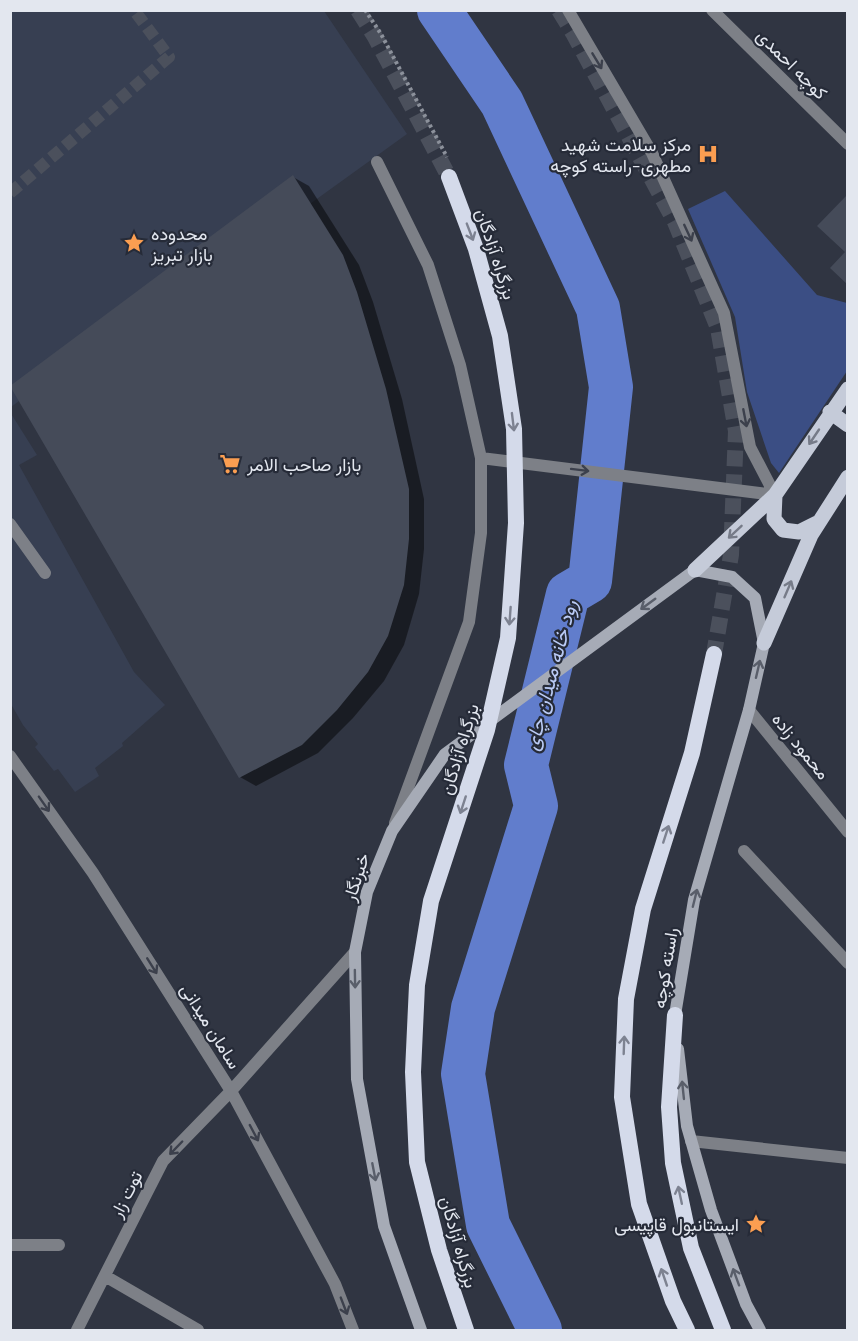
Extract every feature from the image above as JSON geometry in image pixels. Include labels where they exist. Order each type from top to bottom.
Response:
[{"type":"highway","name":"بزرگراه آزادگان","points":[[449,177],[476,249],[500,336],[514,429],[516,511],[508,638],[487,730],[431,901],[417,985],[413,1072],[417,1162],[439,1250],[466,1330]]},
{"type":"highway","points":[[687,1330],[673,1301],[639,1204],[622,1097],[625,1021],[626,999],[643,909],[692,753],[714,654]]},
{"type":"highway","points":[[675,1015],[669,1107],[673,1163],[691,1248],[723,1330]]},
{"type":"main road","points":[[695,570],[775,495],[848,389]]},
{"type":"main road","points":[[830,412],[848,425]]},
{"type":"main road","points":[[765,643],[811,535],[848,477]]},
{"type":"main road","points":[[775,495],[774,519],[783,530],[799,532],[819,522]]},
{"type":"main road","points":[[695,570],[732,577],[755,598],[765,643]]},
{"type":"main road","name":"خبرنگار","points":[[421,1330],[384,1226],[357,1079],[355,952],[367,892],[392,831],[445,754],[695,570]]},
{"type":"main road","name":"راسته کوچه","points":[[760,1330],[746,1304],[711,1210],[691,1141],[687,1126],[675,1015],[694,900],[749,710],[765,643]]},
{"type":"street","points":[[568,10],[652,153],[724,313],[750,447],[775,495]]},
{"type":"street","name":"کوچه احمدی","points":[[712,10],[848,144]]},
{"type":"street","points":[[377,162],[428,265],[460,365],[481,458],[481,533],[469,622],[392,831]]},
{"type":"street","points":[[481,458],[775,495]]},
{"type":"street","points":[[10,524],[45,573]]},
{"type":"street","name":"محمود زاده","points":[[749,710],[848,832]]},
{"type":"street","name":"سامان میدانی","points":[[10,756],[93,873],[231,1091],[335,1284],[353,1330]]},
{"type":"street","points":[[744,851],[848,963]]},
{"type":"street","name":"توت زار","points":[[77,1330],[163,1161],[231,1091],[355,952]]},
{"type":"street","points":[[691,1141],[848,1158]]},
{"type":"street","points":[[10,1245],[59,1245]]},
{"type":"street","points":[[105,1276],[198,1330]]},
{"type":"path","points":[[365,10],[381,34],[447,158]]},
{"type":"shaded area","name":"محدوده بازار تبریز","points":[[11,11],[324,11],[407,134],[106,351],[27,395],[11,407]]},
{"type":"shaded area","points":[[725,191],[817,295],[847,303],[847,371],[779,473],[771,463],[747,392],[735,317],[688,209]]},
{"type":"shaded area","points":[[10,412],[37,455],[19,465],[134,672],[165,705],[122,743],[123,746],[95,768],[99,776],[75,792],[58,769],[54,771],[35,747],[38,744],[23,725],[11,704]]},
{"type":"building","name":"بازار صاحب الامر","points":[[293,175],[343,255],[357,292],[386,389],[409,489],[409,539],[404,585],[388,636],[368,672],[337,710],[302,745],[239,778],[10,386]]},
{"type":"building","points":[[848,194],[848,285],[830,268],[845,252],[817,226]]},
{"type":"waterway","name":"رود خانه میدان چای","points":[[439,10],[502,103],[598,308],[611,387],[590,581],[568,594],[526,765],[536,806],[473,1008],[463,1074],[488,1225],[540,1330]]},
{"type":"tunnel","points":[[10,193],[169,57],[134,10]]},
{"type":"tunnel","points":[[358,10],[375,37],[449,177]]},
{"type":"tunnel","points":[[559,10],[675,222],[718,328],[736,431],[731,555],[714,654]]},
{"type":"place","name":"مرکز سلامت شهید مطهری-راسته کوچه","points":[[708,154]]},
{"type":"place","name":"محدوده بازار تبریز","points":[[134,243]]},
{"type":"place","name":"بازار صاحب الامر","points":[[230,464]]},
{"type":"place","name":"ایستانبول قاپیسی","points":[[756,1224]]}]
